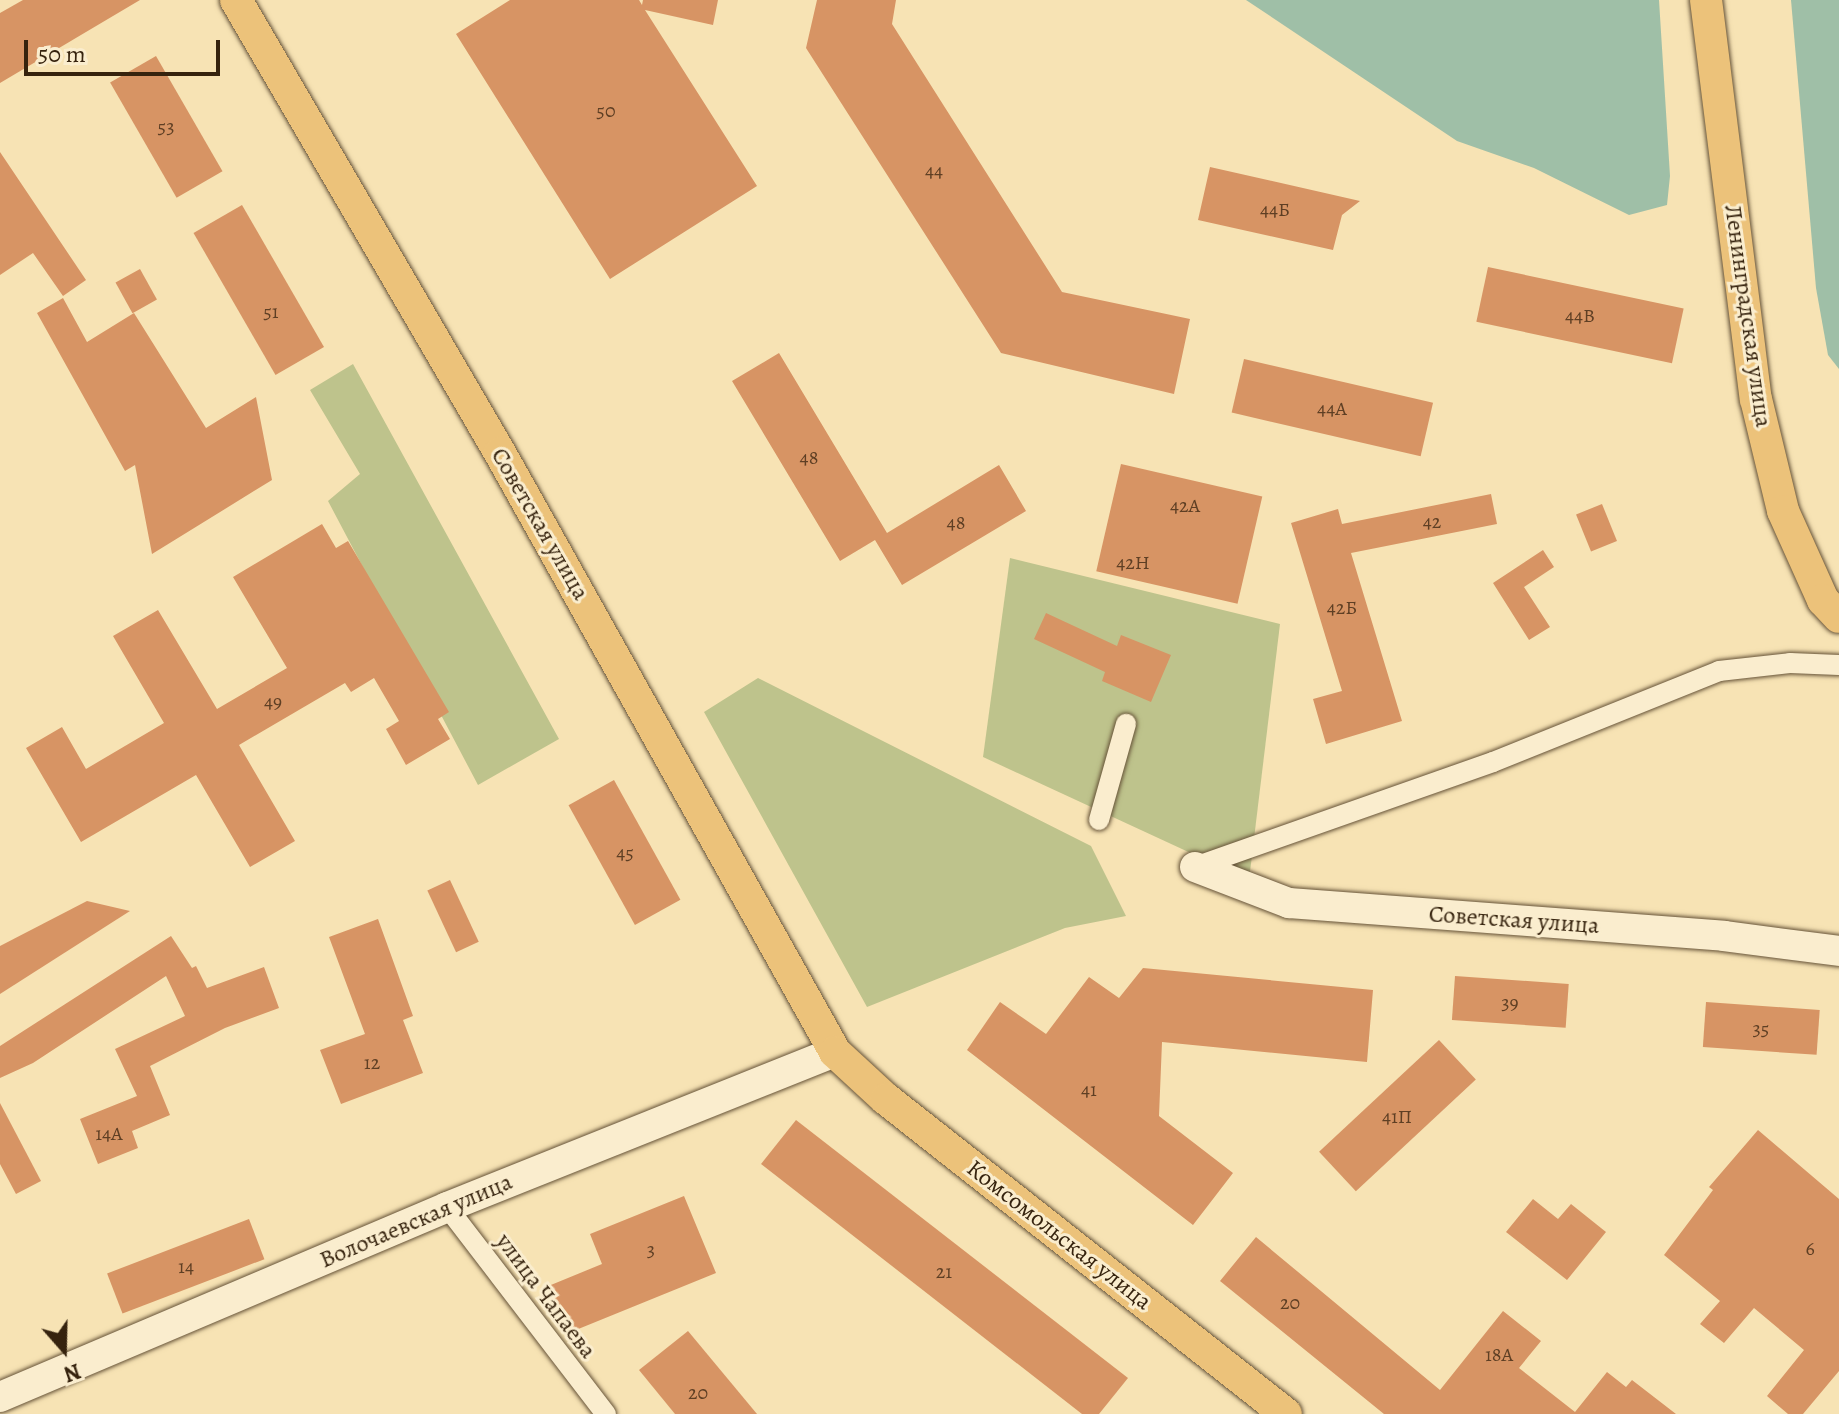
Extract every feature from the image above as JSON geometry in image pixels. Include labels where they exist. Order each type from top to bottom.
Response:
[{"type":"main road","name":"Советская улица","points":[[236,0],[500,453],[835,1052]]},
{"type":"main road","name":"Ленинградская улица","points":[[1706,0],[1756,399],[1783,511],[1823,600],[1839,617]]},
{"type":"main road","name":"Советская улица","points":[[1195,867],[1289,903],[1724,936],[1839,951]]},
{"type":"main road","name":"Волочаевская улица","points":[[0,1397],[447,1207],[835,1052]]},
{"type":"main road","name":"Комсомольская улица","points":[[835,1052],[886,1099],[1286,1414]]},
{"type":"street","points":[[1195,867],[1493,762],[1719,671],[1790,663],[1839,665]]},
{"type":"street","points":[[1099,820],[1126,724]]},
{"type":"street","name":"улица Чапаева","points":[[447,1207],[606,1414]]},
{"type":"shaded area","points":[[1246,0],[1659,0],[1670,176],[1667,205],[1629,215],[1534,168],[1457,141]]},
{"type":"shaded area","points":[[1791,0],[1839,0],[1839,369],[1828,355],[1816,288]]},
{"type":"shaded area","points":[[353,364],[559,739],[478,785],[328,501],[360,474],[310,390]]},
{"type":"shaded area","points":[[1010,558],[1280,624],[1249,880],[983,757]]},
{"type":"shaded area","points":[[758,678],[1091,846],[1126,916],[1065,928],[867,1007],[704,712]]},
{"type":"building","points":[[23,0],[140,0],[0,83],[0,13]]},
{"type":"building","points":[[510,0],[639,0],[642,5],[643,0],[718,0],[713,25],[645,10],[757,186],[610,279],[456,34]]},
{"type":"building","points":[[817,0],[896,0],[892,24],[1062,292],[1190,319],[1174,394],[1001,353],[806,48]]},
{"type":"building","points":[[156,56],[223,171],[177,198],[110,82]]},
{"type":"building","points":[[0,152],[86,280],[63,296],[33,253],[0,275]]},
{"type":"building","points":[[1210,167],[1360,201],[1342,215],[1333,250],[1198,220]]},
{"type":"building","points":[[242,205],[324,347],[276,375],[194,233]]},
{"type":"building","points":[[1488,267],[1684,309],[1672,363],[1476,322]]},
{"type":"building","points":[[140,269],[157,300],[132,313],[116,283]]},
{"type":"building","points":[[63,298],[87,342],[134,313],[206,428],[256,397],[272,480],[152,554],[135,465],[125,471],[37,313]]},
{"type":"building","points":[[779,353],[887,533],[999,465],[1026,511],[902,585],[875,540],[840,561],[732,381]]},
{"type":"building","points":[[1244,359],[1433,403],[1421,456],[1232,413]]},
{"type":"building","points":[[1121,464],[1262,497],[1238,604],[1096,571]]},
{"type":"building","points":[[1491,494],[1497,524],[1351,553],[1402,721],[1326,744],[1313,699],[1342,691],[1291,523],[1338,509],[1342,524]]},
{"type":"building","points":[[1602,504],[1617,541],[1591,552],[1576,514]]},
{"type":"building","points":[[322,524],[336,548],[348,541],[449,712],[438,719],[450,739],[406,765],[386,729],[399,721],[374,678],[351,692],[345,683],[239,745],[295,841],[250,867],[196,775],[81,842],[26,748],[62,727],[86,769],[164,723],[113,636],[158,610],[217,709],[287,668],[233,577]]},
{"type":"building","points":[[1543,550],[1554,567],[1524,587],[1550,627],[1529,640],[1493,583]]},
{"type":"building","points":[[1046,613],[1117,646],[1121,635],[1171,655],[1151,702],[1102,681],[1105,672],[1034,639]]},
{"type":"building","points":[[614,780],[680,900],[635,925],[569,805]]},
{"type":"building","points":[[450,880],[479,942],[456,952],[427,891]]},
{"type":"building","points":[[87,901],[130,911],[0,994],[0,946]]},
{"type":"building","points":[[378,919],[413,1016],[403,1020],[423,1073],[341,1104],[320,1050],[365,1034],[329,937]]},
{"type":"building","points":[[171,936],[192,968],[196,966],[207,988],[264,967],[279,1008],[225,1028],[150,1066],[170,1115],[132,1131],[138,1148],[98,1164],[80,1119],[137,1096],[115,1049],[185,1016],[166,976],[33,1063],[0,1078],[0,1046]]},
{"type":"building","points":[[1143,968],[1373,990],[1367,1062],[1162,1042],[1159,1116],[1233,1173],[1193,1225],[967,1050],[1000,1002],[1046,1034],[1089,977],[1119,998]]},
{"type":"building","points":[[1455,976],[1569,984],[1566,1028],[1452,1020]]},
{"type":"building","points":[[1706,1002],[1820,1010],[1817,1055],[1703,1047]]},
{"type":"building","points":[[1439,1040],[1476,1079],[1356,1191],[1319,1152]]},
{"type":"building","points":[[0,1103],[41,1181],[16,1194],[0,1164]]},
{"type":"building","points":[[796,1120],[1128,1378],[1099,1414],[1082,1414],[761,1164]]},
{"type":"building","points":[[1758,1130],[1839,1199],[1839,1371],[1803,1414],[1788,1414],[1767,1396],[1804,1350],[1754,1308],[1724,1343],[1700,1324],[1720,1301],[1664,1255],[1713,1190],[1709,1187]]},
{"type":"building","points":[[684,1196],[716,1273],[566,1334],[546,1287],[602,1264],[590,1234]]},
{"type":"building","points":[[1533,1199],[1558,1219],[1571,1204],[1606,1232],[1567,1280],[1506,1232]]},
{"type":"building","points":[[249,1219],[264,1259],[123,1314],[107,1273]]},
{"type":"building","points":[[1256,1237],[1440,1390],[1503,1311],[1541,1341],[1519,1368],[1575,1412],[1607,1372],[1626,1387],[1632,1380],[1676,1414],[1384,1414],[1220,1281]]},
{"type":"building","points":[[688,1331],[757,1414],[675,1414],[639,1370]]}]
